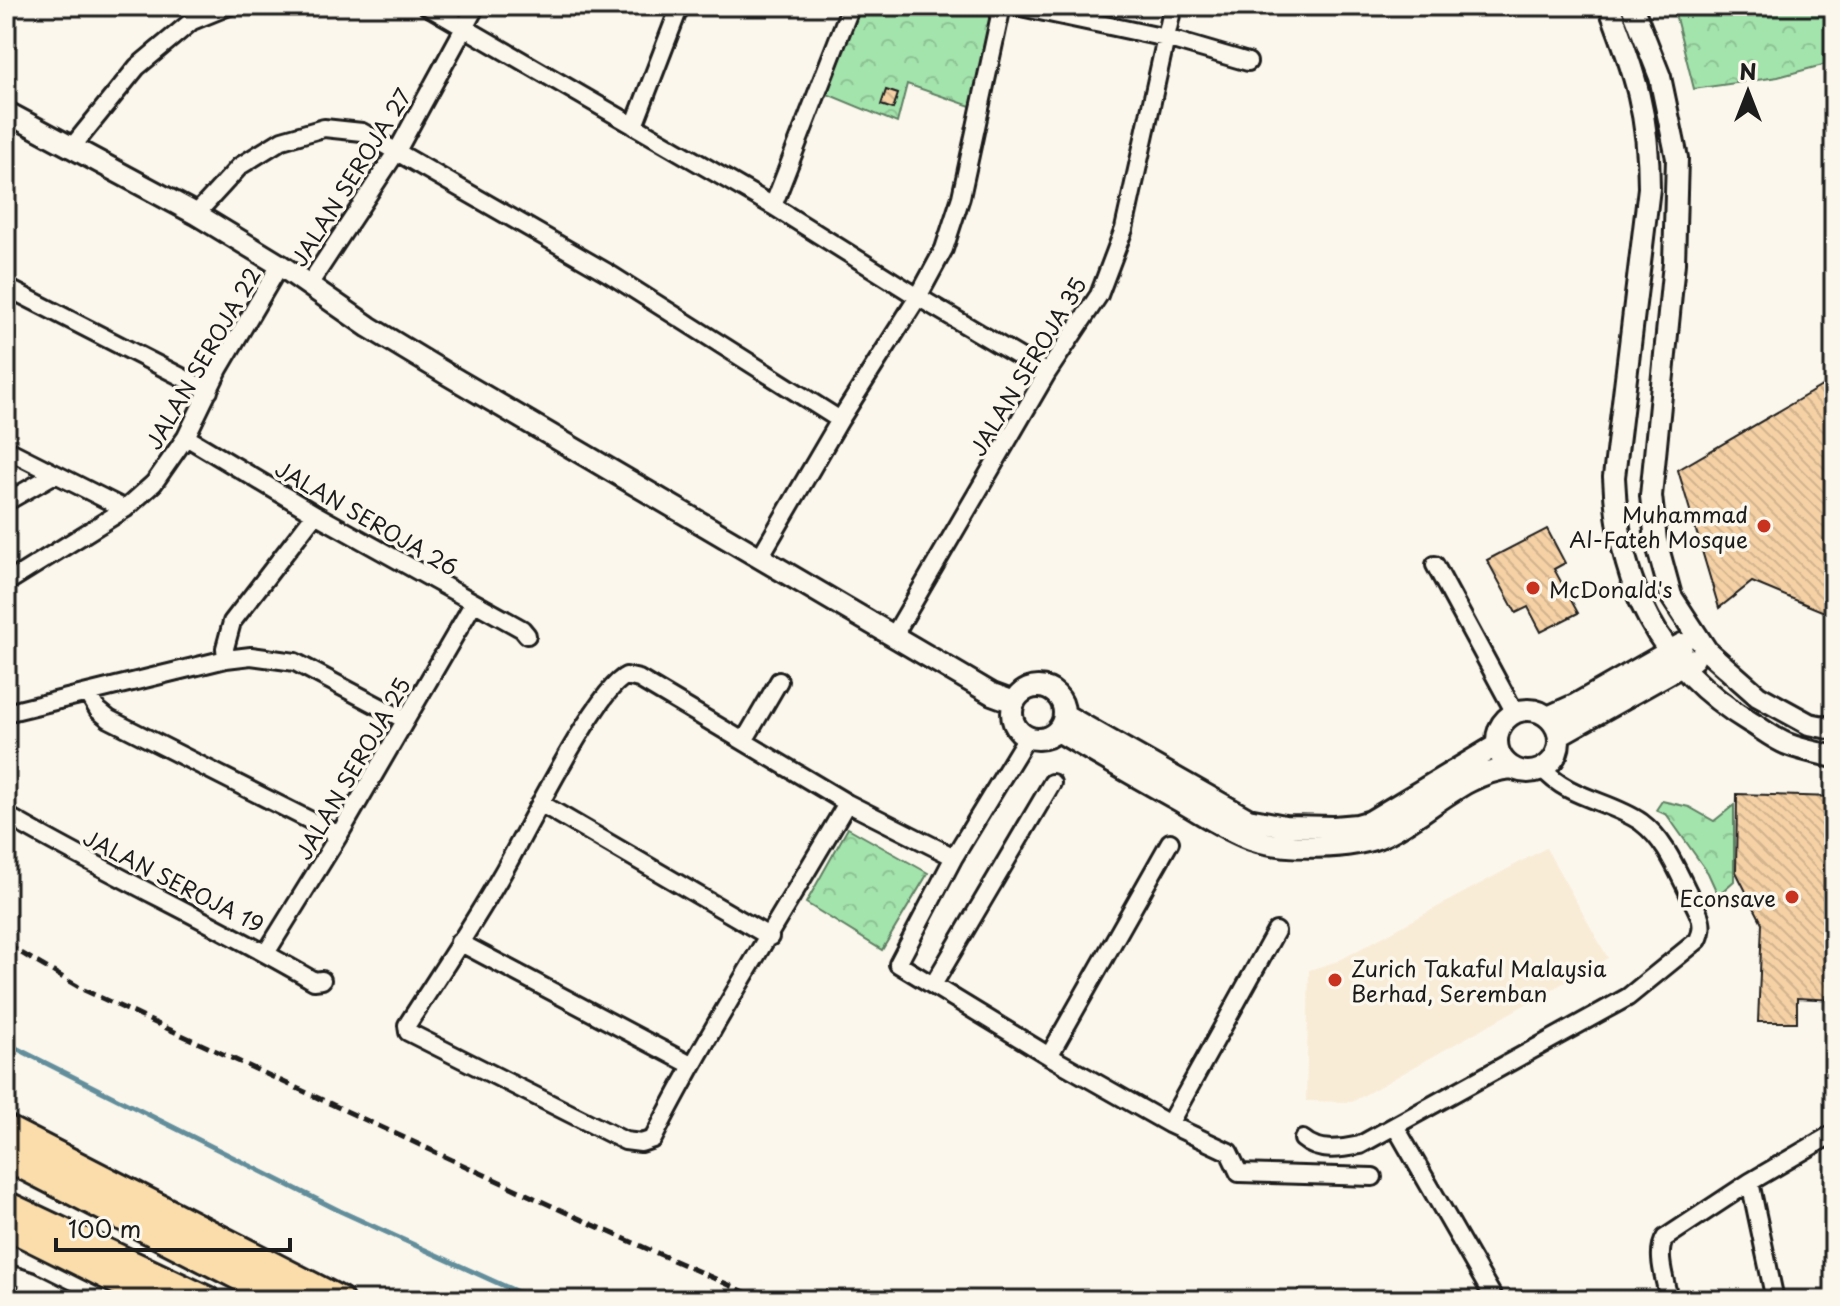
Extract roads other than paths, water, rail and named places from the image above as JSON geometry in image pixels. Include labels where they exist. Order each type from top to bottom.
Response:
[{"type":"highway","points":[[6,1129],[339,1300]]},
{"type":"highway","points":[[6,1157],[285,1300]]},
{"type":"highway","points":[[6,1205],[207,1300]]},
{"type":"highway","points":[[6,1225],[156,1300]]},
{"type":"street","points":[[72,147],[137,67],[192,21],[229,6]]},
{"type":"street","points":[[427,6],[773,206],[1047,373]]},
{"type":"street","name":"JALAN SEROJA 27","points":[[308,286],[397,151],[476,6]]},
{"type":"street","points":[[634,126],[680,6]]},
{"type":"street","points":[[773,206],[851,6]]},
{"type":"street","points":[[760,557],[840,420],[918,297],[954,224],[1002,6]]},
{"type":"street","points":[[1016,6],[1166,38],[1248,62]]},
{"type":"street","name":"JALAN SEROJA 35","points":[[893,637],[1047,373],[1099,295],[1124,229],[1173,6]]},
{"type":"street","points":[[1609,6],[1629,57],[1644,109],[1649,145],[1649,188],[1614,477],[1624,561],[1638,599],[1676,658],[1720,704],[1785,744],[1834,757]]},
{"type":"street","points":[[1632,6],[1660,77],[1677,158],[1674,263],[1651,496],[1656,541],[1671,596],[1701,644],[1758,696],[1809,724],[1834,729]]},
{"type":"street","points":[[6,112],[196,214],[280,265],[369,327],[509,411],[893,637],[992,694],[1014,702]]},
{"type":"street","points":[[196,214],[240,166],[282,140],[324,128],[362,132],[608,273],[840,420]]},
{"type":"street","name":"JALAN SEROJA 22","points":[[6,583],[125,509],[154,483],[186,437],[280,265]]},
{"type":"street","points":[[6,287],[209,391]]},
{"type":"street","name":"JALAN SEROJA 26","points":[[186,437],[315,514],[522,629],[527,635]]},
{"type":"street","points":[[6,449],[125,509]]},
{"type":"street","points":[[6,502],[55,474]]},
{"type":"street","points":[[226,659],[225,648],[232,622],[315,514]]},
{"type":"street","points":[[1435,565],[1515,713]]},
{"type":"street","name":"JALAN SEROJA 25","points":[[266,953],[339,835],[473,604]]},
{"type":"street","points":[[1554,726],[1701,644]]},
{"type":"street","points":[[6,713],[226,659],[273,657],[295,662],[405,720]]},
{"type":"street","points":[[847,803],[691,1065],[653,1139],[633,1143],[410,1034],[407,1025],[502,874],[579,736],[615,682],[626,676],[639,679],[847,803],[954,857]]},
{"type":"street","points":[[744,741],[779,681]]},
{"type":"street","points":[[1049,688],[1061,699],[1062,723],[1043,739],[1027,737],[1012,718],[1014,702],[1025,690],[1049,688]]},
{"type":"street","points":[[88,693],[98,710],[109,719],[339,835]]},
{"type":"street","points":[[1532,710],[1554,726],[1557,754],[1543,769],[1522,772],[1505,762],[1497,745],[1501,726],[1515,713],[1532,710]]},
{"type":"street","points":[[1062,723],[1248,819],[1285,826],[1334,827],[1371,821],[1497,745]]},
{"type":"street","points":[[1062,723],[1219,823],[1249,838],[1284,845],[1372,841],[1484,773],[1512,768]]},
{"type":"street","points":[[1027,737],[954,857],[898,964],[1049,1056],[1169,1124],[1229,1152],[1239,1173],[1373,1177]]},
{"type":"street","points":[[1303,1139],[1310,1145],[1324,1149],[1360,1145],[1628,997],[1690,948],[1702,933],[1701,916],[1656,836],[1639,821],[1557,782],[1543,769]]},
{"type":"street","points":[[933,985],[1052,783]]},
{"type":"street","points":[[540,803],[770,937]]},
{"type":"street","name":"JALAN SEROJA 19","points":[[6,815],[314,981],[322,980]]},
{"type":"street","points":[[1049,1056],[1170,842]]},
{"type":"street","points":[[1169,1124],[1276,931]]},
{"type":"street","points":[[459,942],[691,1065]]},
{"type":"street","points":[[1395,1126],[1495,1300]]},
{"type":"street","points":[[1669,1300],[1662,1242],[1750,1182],[1834,1133]]},
{"type":"street","points":[[1750,1182],[1775,1300]]},
{"type":"street","points":[[6,1273],[31,1281],[69,1300]]},
{"type":"street","points":[[22,1300],[31,1281]]},
{"type":"waterway","points":[[6,1043],[340,1211],[535,1300]]},
{"type":"railway","points":[[6,944],[84,990],[763,1300]]},
{"type":"place","name":"Muhammad Al-Fateh Mosque","points":[[1764,526]]},
{"type":"place","name":"McDonald's","points":[[1533,588]]},
{"type":"place","name":"Econsave","points":[[1792,897]]},
{"type":"place","name":"Zurich Takaful Malaysia Berhad, Seremban","points":[[1335,980]]}]
